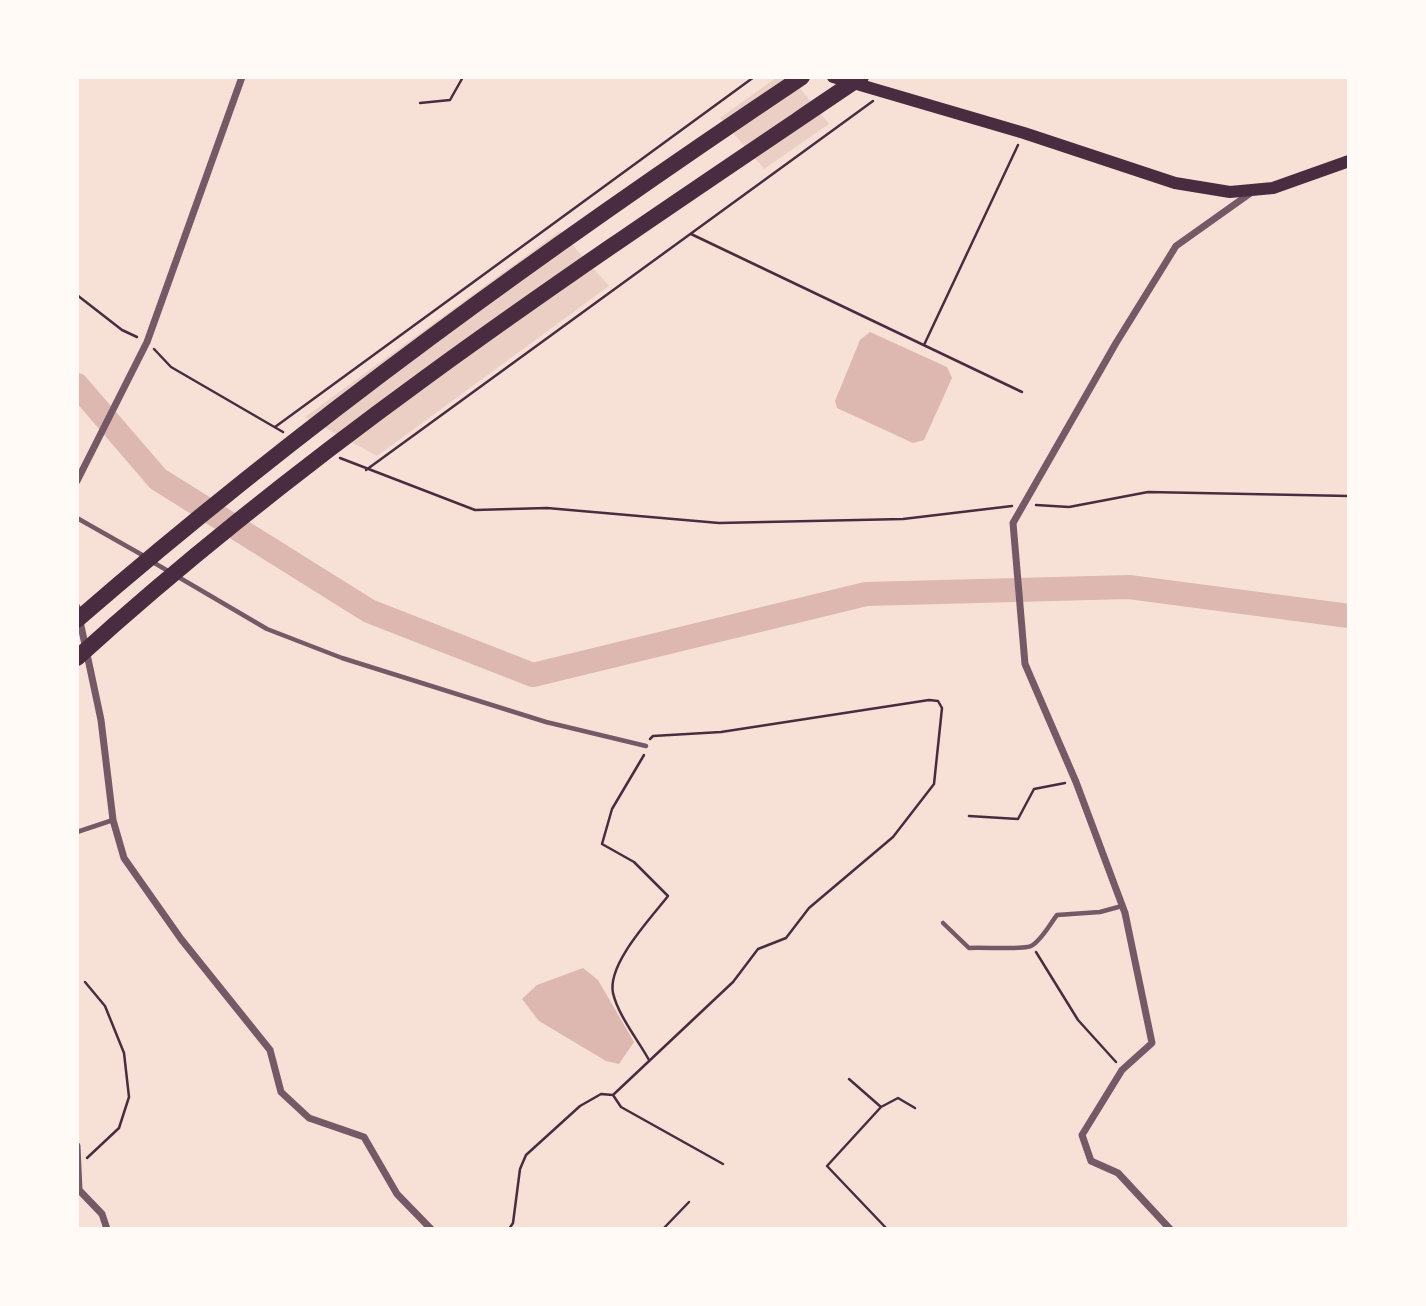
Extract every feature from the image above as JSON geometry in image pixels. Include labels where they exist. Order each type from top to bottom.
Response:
[{"type":"highway","points":[[77,620],[197,516],[342,405],[622,198],[802,77]]},
{"type":"highway","points":[[77,658],[214,539],[349,435],[599,255],[862,77]]},
{"type":"main road","points":[[833,77],[1024,134],[1175,183],[1230,192],[1252,192],[1349,161]]},
{"type":"street","points":[[77,481],[147,342],[242,77]]},
{"type":"street","points":[[1170,1229],[1118,1173],[1091,1161],[1083,1135],[1122,1070],[1153,1043],[1123,906],[1076,782],[1026,664],[1013,523],[1177,246],[1252,192]]},
{"type":"street","points":[[77,607],[101,720],[113,820],[124,858],[181,939],[270,1050],[281,1092],[309,1118],[364,1137],[397,1194],[431,1229]]},
{"type":"street","points":[[77,1146],[79,1189],[102,1214],[107,1229]]},
{"type":"lane","points":[[77,519],[267,629],[444,692],[646,746]]},
{"type":"lane","points":[[77,832],[113,820]]},
{"type":"lane","points":[[943,923],[969,948],[1032,946],[1057,915],[1100,912],[1123,906]]},
{"type":"path","points":[[420,103],[450,100],[463,77]]},
{"type":"path","points":[[275,428],[754,77]]},
{"type":"path","points":[[366,471],[885,92]]},
{"type":"path","points":[[924,345],[1024,134]]},
{"type":"path","points":[[691,234],[1022,392]]},
{"type":"path","points":[[77,295],[121,330],[147,342],[171,367],[286,433]]},
{"type":"path","points":[[332,454],[366,471],[475,510],[547,508],[719,523],[903,519],[1023,504],[1069,508],[1149,492],[1349,496]]},
{"type":"path","points":[[509,1229],[513,1223],[520,1170],[526,1155],[580,1107],[601,1094],[613,1095],[733,982],[758,949],[786,938],[809,908],[893,837],[934,784],[942,708],[938,701],[929,700],[721,732],[653,736],[646,746],[638,770],[612,810],[602,844],[634,862],[668,896],[623,956],[612,979],[613,995],[649,1060]]},
{"type":"path","points":[[969,817],[1018,819],[1034,789],[1076,782]]},
{"type":"path","points":[[1032,946],[1079,1020],[1122,1070]]},
{"type":"path","points":[[79,1165],[119,1128],[129,1097],[124,1053],[105,1006],[85,982]]},
{"type":"path","points":[[849,1079],[881,1107]]},
{"type":"path","points":[[613,1095],[621,1107],[723,1164]]},
{"type":"path","points":[[887,1229],[827,1166],[881,1107],[898,1098],[915,1108]]},
{"type":"path","points":[[663,1229],[689,1202]]},
{"type":"shaded area","points":[[777,77],[791,77],[829,124],[764,169],[720,118]]},
{"type":"shaded area","points":[[560,231],[609,286],[377,456],[305,417]]},
{"type":"shaded area","points":[[870,332],[947,367],[952,378],[924,440],[913,443],[837,408],[835,401],[860,340]]},
{"type":"shaded area","points":[[583,968],[598,980],[634,1042],[619,1064],[606,1061],[539,1021],[522,999],[537,985]]},
{"type":"waterway","points":[[77,385],[158,479],[369,611],[533,675],[866,594],[1129,587],[1349,616]]}]
